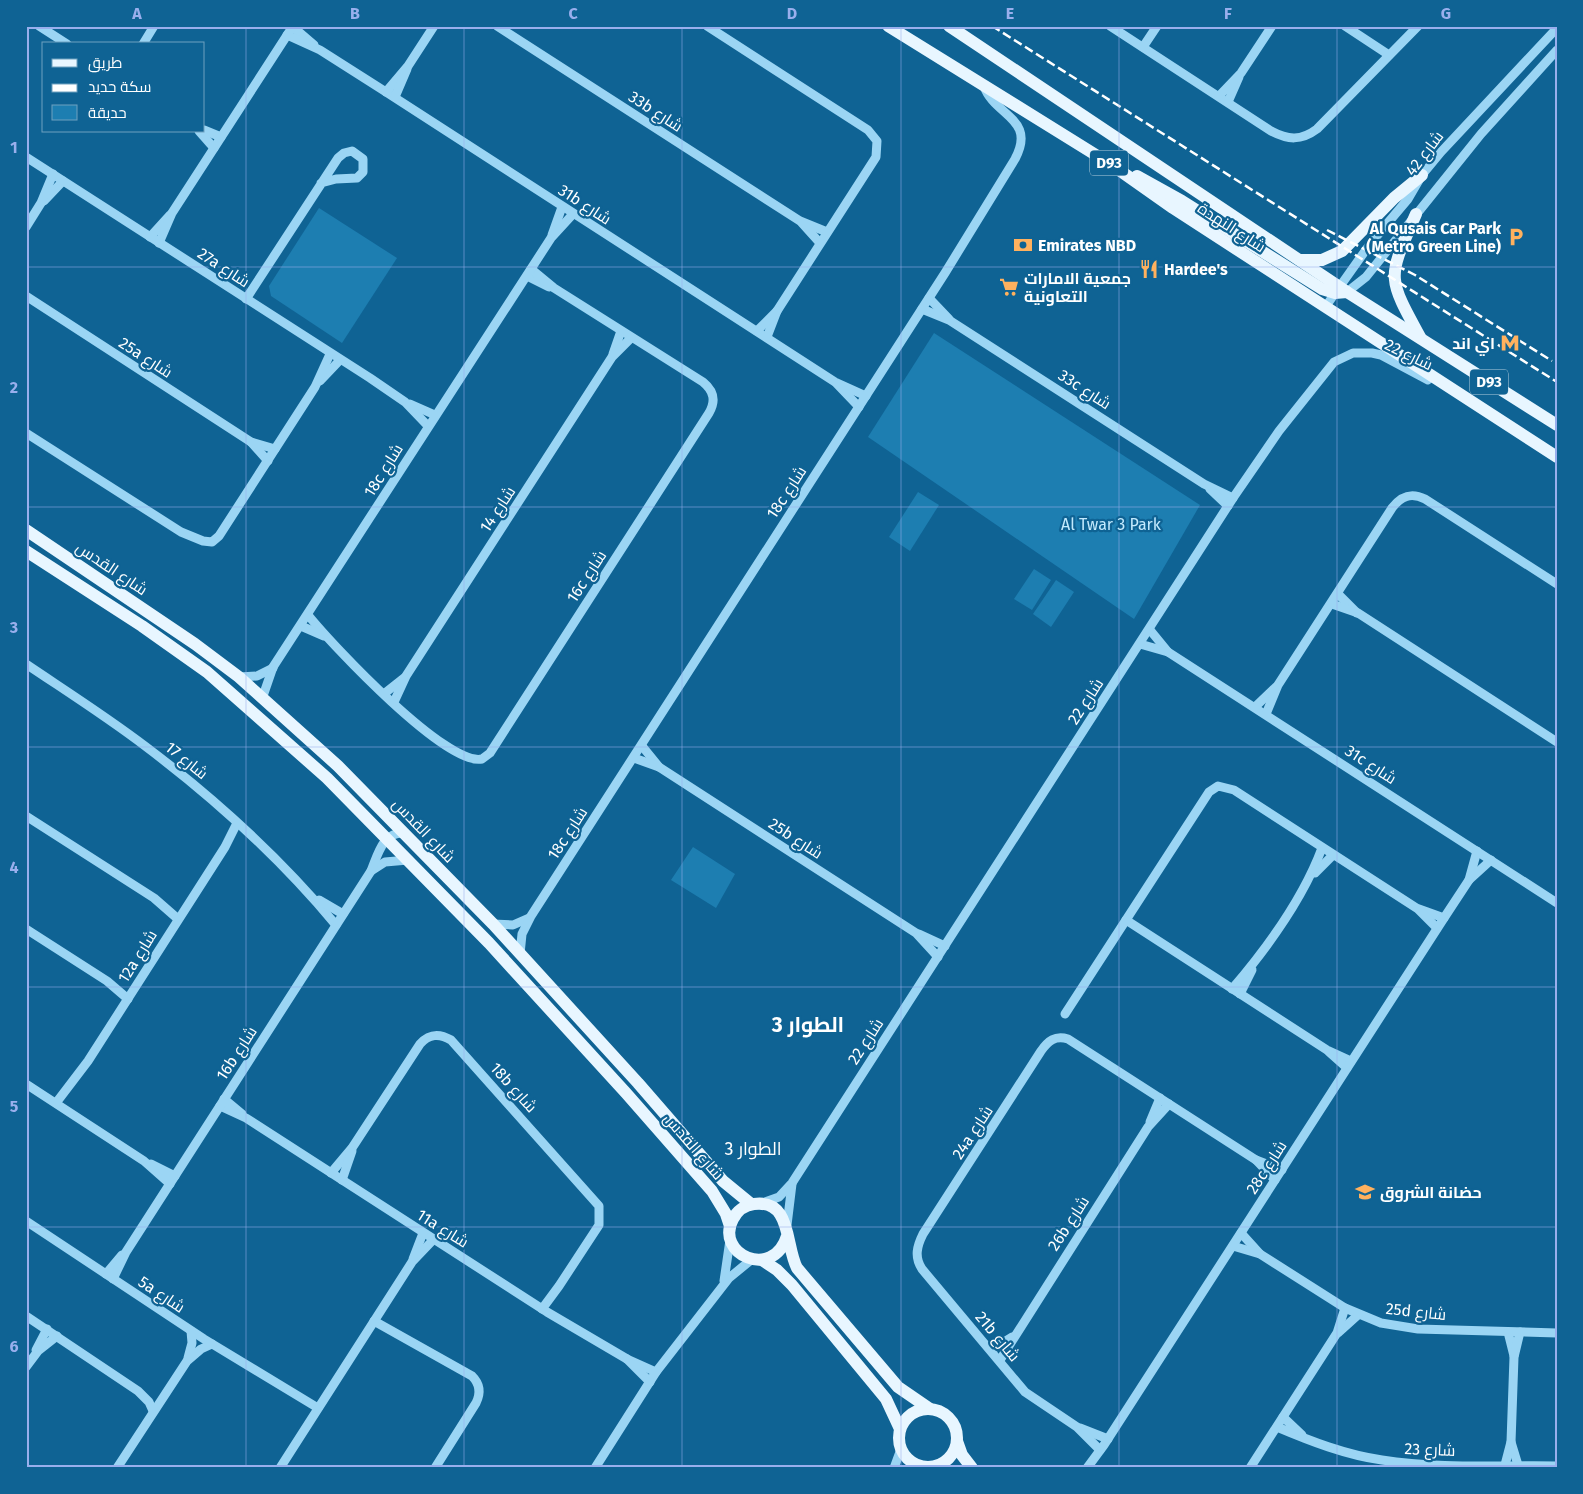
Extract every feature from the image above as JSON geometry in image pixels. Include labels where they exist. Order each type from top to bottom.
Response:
[{"type":"main road","name":"شارع النهدة","points":[[888,26],[1112,165],[1172,208],[1326,306],[1464,399],[1557,458]]},
{"type":"main road","name":"شارع النهدة","points":[[950,26],[1297,259],[1341,291],[1422,339],[1557,425]]},
{"type":"main road","points":[[1112,165],[1167,192],[1316,285],[1341,291]]},
{"type":"main road","points":[[1297,259],[1322,260],[1342,251],[1394,198],[1422,175]]},
{"type":"main road","points":[[1416,214],[1397,258],[1394,281],[1402,303],[1422,339]]},
{"type":"main road","name":"شارع القدس","points":[[26,530],[162,621],[263,696],[338,766],[493,924],[723,1181],[756,1204]]},
{"type":"main road","name":"شارع القدس","points":[[26,551],[142,626],[207,672],[327,778],[510,965],[687,1163],[720,1202],[730,1231]]},
{"type":"main road","points":[[207,672],[219,674],[251,698],[263,696]]},
{"type":"main road","points":[[957,1441],[950,1457],[937,1467],[914,1466],[901,1449],[900,1429],[891,1406],[878,1388],[788,1281],[757,1260],[737,1251],[730,1231],[738,1212],[756,1204],[778,1211],[787,1231],[792,1260],[804,1276],[898,1387],[930,1409],[944,1414],[950,1419],[954,1426],[962,1455],[972,1468]]},
{"type":"main road","points":[[757,1260],[779,1252],[787,1231]]},
{"type":"main road","points":[[900,1429],[912,1414],[930,1409]]},
{"type":"street","points":[[39,26],[63,42]]},
{"type":"street","points":[[143,42],[154,26]]},
{"type":"street","points":[[159,243],[172,213],[293,26]]},
{"type":"street","name":"31b شارع","points":[[293,26],[320,50]]},
{"type":"street","points":[[386,92],[408,66],[434,26]]},
{"type":"street","name":"33b شارع","points":[[496,26],[800,221],[827,232]]},
{"type":"street","points":[[707,26],[868,130],[878,141],[876,157],[777,311],[767,337]]},
{"type":"street","points":[[1110,26],[1278,135],[1294,139],[1302,138],[1317,129],[1418,26]]},
{"type":"street","points":[[1143,47],[1157,26]]},
{"type":"street","points":[[1228,102],[1241,73],[1272,26]]},
{"type":"street","points":[[1345,26],[1389,55]]},
{"type":"street","name":"شارع 42","points":[[1326,306],[1341,291],[1370,244],[1408,199],[1422,175],[1462,128],[1557,28]]},
{"type":"street","name":"31b شارع","points":[[287,35],[320,50],[835,382],[866,396]]},
{"type":"street","name":"شارع 42","points":[[1341,291],[1366,277],[1481,134],[1557,50]]},
{"type":"street","points":[[395,97],[408,66]]},
{"type":"street","points":[[1219,96],[1241,73]]},
{"type":"street","name":"18c شارع","points":[[520,954],[522,934],[531,916],[922,309],[1018,153],[1021,136],[1014,119],[992,101],[984,84]]},
{"type":"street","points":[[205,130],[221,137]]},
{"type":"street","points":[[200,132],[214,148]]},
{"type":"street","points":[[246,299],[336,161],[344,153],[357,153],[363,159],[363,172],[357,178],[336,179],[322,183]]},
{"type":"street","name":"27a شارع","points":[[26,157],[405,402],[435,415]]},
{"type":"street","points":[[42,203],[53,174]]},
{"type":"street","points":[[26,228],[42,203],[63,181]]},
{"type":"street","name":"18c شارع","points":[[551,238],[562,207]]},
{"type":"street","points":[[150,237],[172,213]]},
{"type":"street","name":"18c شارع","points":[[263,696],[273,668],[435,415],[551,238],[573,214]]},
{"type":"street","name":"33b شارع","points":[[800,221],[820,243]]},
{"type":"street","points":[[529,272],[631,338]]},
{"type":"street","name":"25a شارع","points":[[26,296],[251,442],[268,461]]},
{"type":"street","name":"33c شارع","points":[[929,298],[949,320]]},
{"type":"street","name":"33c شارع","points":[[922,309],[949,320],[1230,502]]},
{"type":"street","points":[[757,331],[777,311]]},
{"type":"street","name":"شارع 14","points":[[612,357],[621,331]]},
{"type":"street","name":"شارع 14","points":[[394,702],[406,676],[612,357],[631,338]]},
{"type":"street","name":"16c شارع","points":[[394,702],[416,724],[461,755],[477,760],[485,758],[490,753],[709,413],[713,401],[711,390],[703,382],[631,338]]},
{"type":"street","name":"شارع 22","points":[[756,1204],[779,1197],[792,1183],[1150,630],[1230,502],[1326,369],[1342,357],[1353,353],[1367,352],[1381,355],[1464,399]]},
{"type":"street","points":[[26,433],[181,532],[203,541],[212,542],[219,536],[315,387],[330,354]]},
{"type":"street","points":[[315,387],[340,360]]},
{"type":"street","name":"31b شارع","points":[[835,382],[859,407]]},
{"type":"street","name":"27a شارع","points":[[405,402],[428,426]]},
{"type":"street","name":"25a شارع","points":[[251,442],[275,449]]},
{"type":"street","points":[[1266,714],[1278,685],[1332,604],[1392,508],[1405,496],[1412,495],[1425,499],[1557,584]]},
{"type":"street","points":[[1338,594],[1358,614]]},
{"type":"street","points":[[1332,604],[1358,614],[1557,742]]},
{"type":"street","points":[[308,615],[324,636],[394,702]]},
{"type":"street","points":[[301,626],[324,636]]},
{"type":"street","name":"31c شارع","points":[[1150,630],[1168,652]]},
{"type":"street","name":"31c شارع","points":[[1140,644],[1168,652],[1557,903]]},
{"type":"street","name":"شارع 17","points":[[26,664],[145,746],[183,775],[240,826],[314,898],[336,925]]},
{"type":"street","points":[[239,677],[256,676],[273,668]]},
{"type":"street","name":"شارع 14","points":[[385,694],[406,676]]},
{"type":"street","points":[[1255,707],[1278,685]]},
{"type":"street","name":"25b شارع","points":[[642,746],[659,767]]},
{"type":"street","name":"25b شارع","points":[[634,758],[659,767],[916,933],[945,946]]},
{"type":"street","points":[[1065,1014],[1212,789],[1218,786],[1230,788],[1418,909],[1437,928]]},
{"type":"street","points":[[26,816],[181,915]]},
{"type":"street","name":"12a شارع","points":[[59,1105],[240,826]]},
{"type":"street","points":[[386,838],[393,834],[405,833]]},
{"type":"street","name":"16b شارع","points":[[109,1277],[371,871],[386,838]]},
{"type":"street","points":[[1311,877],[1322,848]]},
{"type":"street","name":"28c شارع","points":[[1469,880],[1477,851]]},
{"type":"street","points":[[1240,994],[1254,965],[1311,877],[1333,855]]},
{"type":"street","points":[[371,871],[385,862],[408,860]]},
{"type":"street","name":"28c شارع","points":[[1087,1468],[1108,1439],[1437,928],[1469,880],[1492,860]]},
{"type":"street","name":"شارع 17","points":[[314,898],[343,914]]},
{"type":"street","points":[[1418,909],[1444,918]]},
{"type":"street","points":[[493,924],[513,925],[531,916]]},
{"type":"street","points":[[1126,920],[1349,1064]]},
{"type":"street","points":[[26,929],[130,995]]},
{"type":"street","name":"25b شارع","points":[[916,933],[938,957]]},
{"type":"street","points":[[1232,989],[1254,965]]},
{"type":"street","name":"18b شارع","points":[[331,1173],[352,1148],[420,1044],[425,1039],[437,1035],[451,1040],[599,1206],[599,1225],[544,1310]]},
{"type":"street","name":"24a شارع","points":[[917,1247],[927,1228],[1044,1046],[1057,1037],[1068,1039],[1160,1098]]},
{"type":"street","points":[[26,1084],[172,1180]]},
{"type":"street","points":[[1160,1098],[1256,1160],[1282,1170]]},
{"type":"street","name":"26b شارع","points":[[1148,1127],[1160,1098]]},
{"type":"street","name":"11a شارع","points":[[222,1102],[544,1310],[627,1359],[656,1372]]},
{"type":"street","name":"26b شارع","points":[[1000,1360],[1014,1335],[1148,1127],[1169,1104]]},
{"type":"street","name":"18b شارع","points":[[342,1180],[352,1148]]},
{"type":"street","points":[[1256,1160],[1275,1180]]},
{"type":"street","name":"شارع 22","points":[[787,1231],[792,1183]]},
{"type":"street","name":"5a شارع","points":[[26,1221],[109,1277],[317,1411]]},
{"type":"street","points":[[722,1286],[728,1261],[730,1231]]},
{"type":"street","points":[[412,1262],[423,1233]]},
{"type":"street","name":"25d شارع","points":[[1241,1233],[1260,1254]]},
{"type":"street","points":[[280,1468],[412,1262],[433,1240]]},
{"type":"street","name":"25d شارع","points":[[1233,1246],[1260,1254],[1358,1315],[1381,1323],[1406,1328],[1557,1333]]},
{"type":"street","name":"21b شارع","points":[[917,1247],[917,1259],[922,1269],[1031,1397],[1077,1427],[1100,1450]]},
{"type":"street","points":[[595,1468],[656,1372],[722,1286],[735,1271],[757,1260]]},
{"type":"street","points":[[1338,1333],[1346,1308]]},
{"type":"street","points":[[1250,1468],[1338,1333],[1358,1315]]},
{"type":"street","points":[[26,1316],[138,1392],[146,1398],[153,1411]]},
{"type":"street","points":[[376,1319],[472,1376],[479,1389],[476,1403],[435,1468]]},
{"type":"street","points":[[26,1367],[47,1329]]},
{"type":"street","points":[[187,1361],[192,1343],[192,1331]]},
{"type":"street","points":[[1508,1332],[1514,1357]]},
{"type":"street","points":[[1506,1465],[1511,1442],[1514,1357],[1520,1332]]},
{"type":"street","name":"26b شارع","points":[[990,1350],[1014,1335]]},
{"type":"street","points":[[34,1355],[57,1336]]},
{"type":"street","points":[[117,1468],[187,1361],[200,1349],[212,1344]]},
{"type":"street","name":"11a شارع","points":[[627,1359],[650,1382]]},
{"type":"street","points":[[138,1392],[164,1394]]},
{"type":"street","name":"شارع 23","points":[[1283,1417],[1306,1438]]},
{"type":"street","name":"21b شارع","points":[[1077,1427],[1108,1439]]},
{"type":"street","name":"شارع 23","points":[[1276,1428],[1334,1448],[1380,1460],[1425,1465],[1557,1466]]},
{"type":"street","points":[[1511,1442],[1518,1465]]},
{"type":"street","points":[[894,1468],[901,1449]]},
{"type":"green space","points":[[319,208],[397,258],[342,343],[271,296],[269,286]]},
{"type":"green space","name":"Al Twar 3 Park","points":[[934,333],[1200,505],[1134,619],[868,437]]},
{"type":"green space","points":[[918,492],[939,505],[910,551],[889,537]]},
{"type":"green space","points":[[1034,569],[1051,580],[1032,610],[1014,599]]},
{"type":"green space","points":[[1056,580],[1074,592],[1051,627],[1033,614]]},
{"type":"green space","points":[[693,847],[735,874],[716,908],[671,880]]},
{"type":"railway","points":[[992,26],[1557,382]]},
{"type":"railway","points":[[1327,230],[1415,275],[1552,361]]},
{"type":"place","name":"Al Qusais Car Park (Metro Green Line)","points":[[1516,237]]},
{"type":"place","name":"Emirates NBD","points":[[1023,245]]},
{"type":"place","name":"Hardee's","points":[[1149,269]]},
{"type":"place","name":"جمعية الامارات التعاونية","points":[[1009,287]]},
{"type":"place","name":"اي اند","points":[[1510,343]]},
{"type":"place","name":"حضانة الشروق","points":[[1365,1192]]},
{"type":"district","name":"الطوار 3","points":[[808,1025]]},
{"type":"district","name":"الطوار 3","points":[[753,1149]]}]
